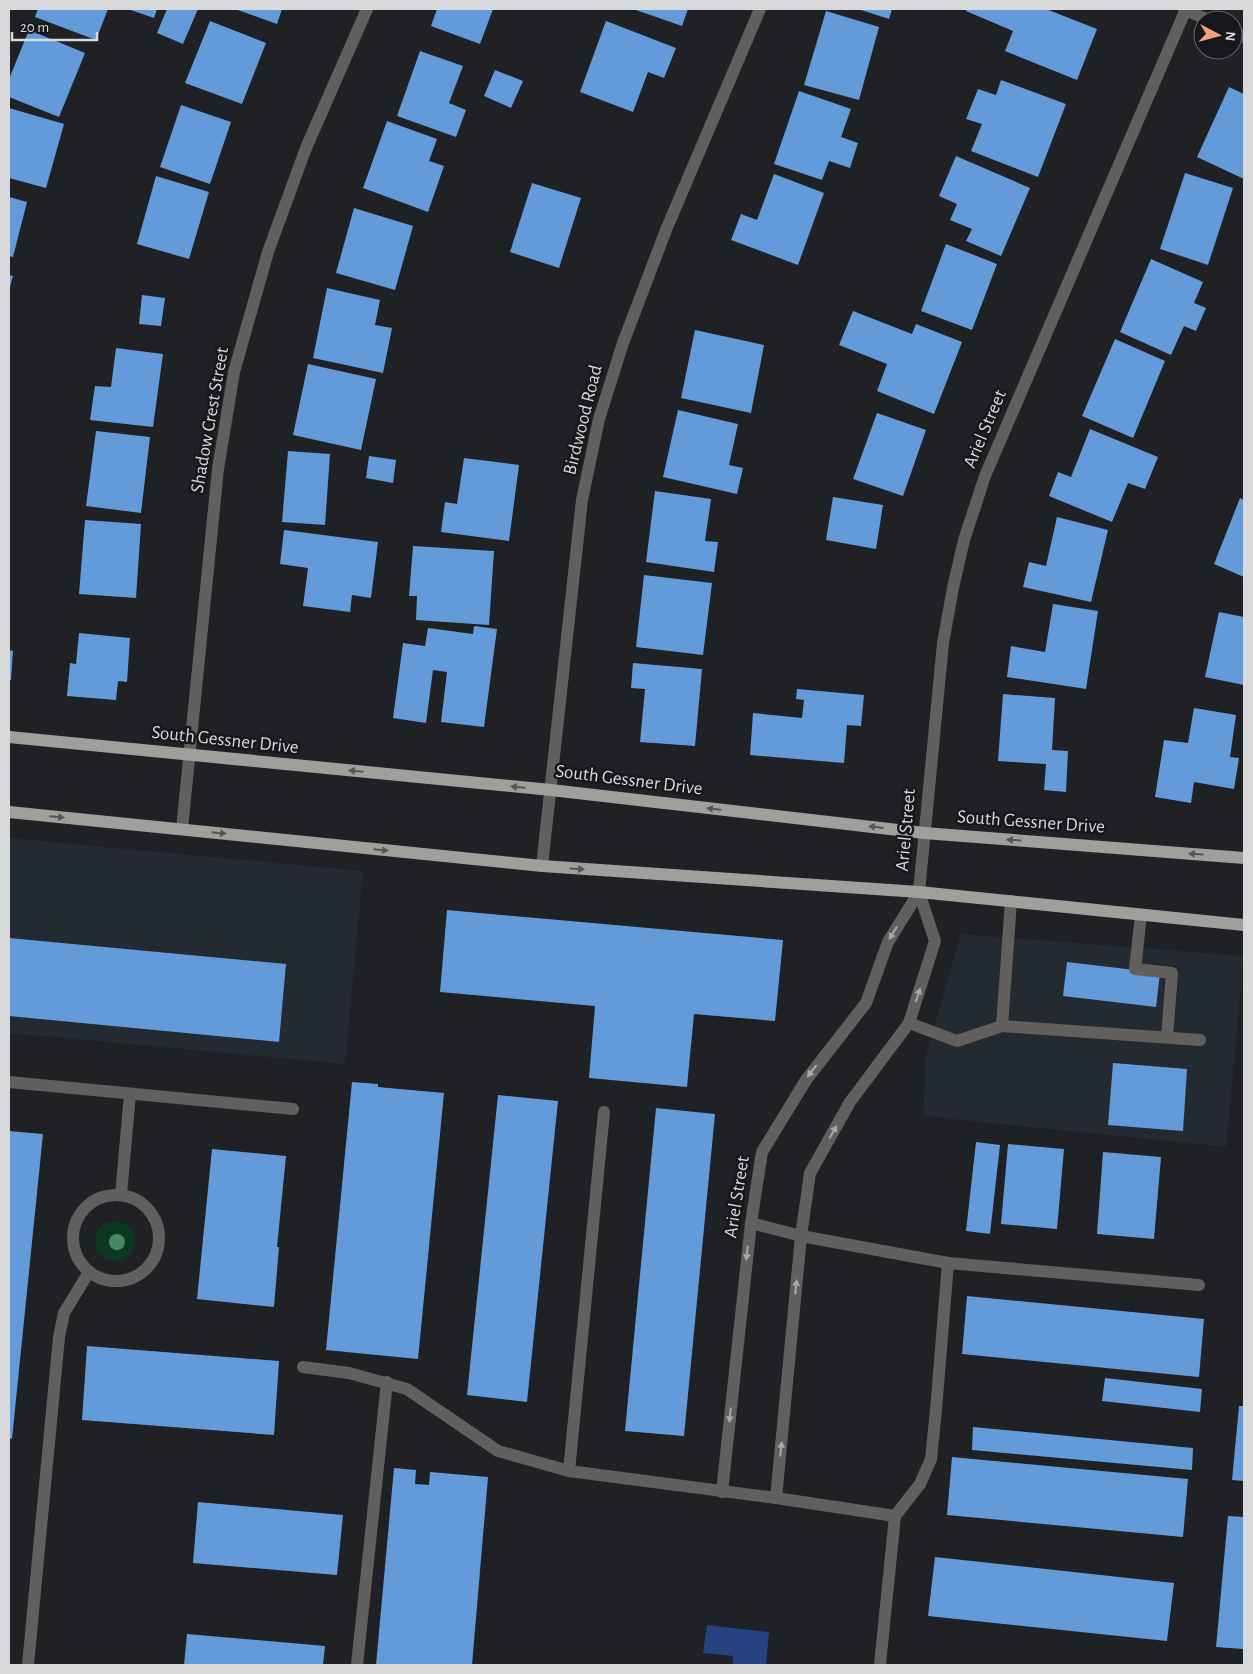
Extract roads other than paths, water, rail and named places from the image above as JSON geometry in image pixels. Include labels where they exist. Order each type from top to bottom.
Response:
[{"type":"main road","name":"South Gessner Drive","points":[[9,737],[551,790],[924,833],[1244,858]]},
{"type":"main road","points":[[9,812],[542,866],[920,892],[1244,925]]},
{"type":"street","name":"Shadow Crest Street","points":[[182,829],[218,469],[234,372],[268,252],[306,148],[367,9]]},
{"type":"street","name":"Birdwood Road","points":[[542,866],[582,500],[599,419],[623,343],[666,230],[760,9]]},
{"type":"street","name":"Ariel Street","points":[[776,1498],[801,1236],[810,1173],[850,1102],[910,1023],[935,941],[920,892],[943,642],[960,560],[985,476],[1185,9]]},
{"type":"street","name":"Ariel Street","points":[[722,1492],[750,1223],[762,1152],[806,1080],[866,1003],[888,942],[920,892]]},
{"type":"street","points":[[1002,1026],[1011,901]]},
{"type":"street","points":[[1141,914],[1135,969],[1172,973],[1167,1037]]},
{"type":"street","points":[[910,1023],[957,1041],[1002,1026],[1200,1040]]},
{"type":"street","points":[[9,1082],[293,1109]]},
{"type":"street","points":[[121,1195],[130,1094]]},
{"type":"street","points":[[569,1471],[604,1112]]},
{"type":"street","points":[[121,1195],[135,1199],[147,1208],[155,1219],[159,1233],[158,1248],[152,1261],[143,1272],[130,1279],[116,1282],[102,1279],[90,1272],[80,1262],[74,1249],[73,1235],[76,1221],[83,1209],[94,1200],[107,1196],[121,1195]]},
{"type":"street","points":[[750,1223],[801,1236],[948,1263],[1199,1285]]},
{"type":"street","points":[[880,1665],[895,1516],[920,1484],[931,1459],[948,1263]]},
{"type":"street","points":[[28,1665],[59,1338],[64,1314],[90,1272]]},
{"type":"street","points":[[303,1367],[349,1373],[407,1389],[498,1451],[569,1471],[776,1498],[895,1516]]},
{"type":"street","points":[[357,1665],[387,1382]]},
{"type":"water","points":[[707,1625],[769,1632],[766,1665],[733,1665],[733,1656],[703,1653]]}]
